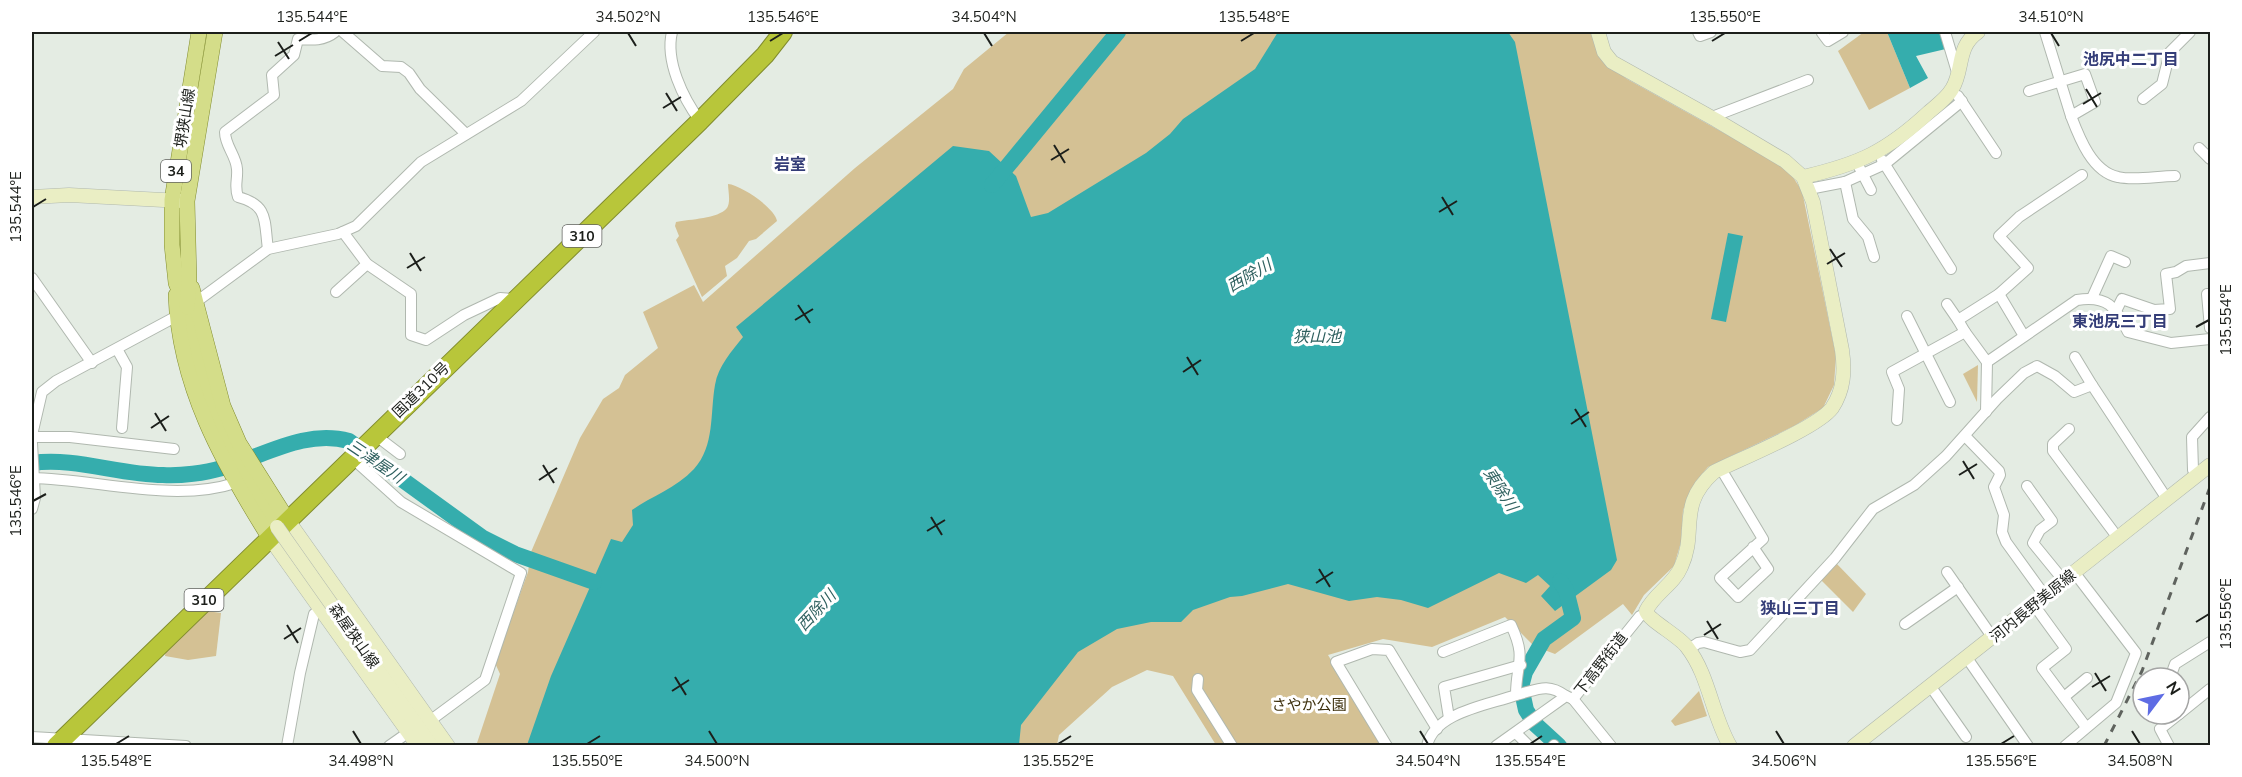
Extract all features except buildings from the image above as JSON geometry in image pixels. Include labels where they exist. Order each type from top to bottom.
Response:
[{"type":"highway","name":"国道310号","points":[[59,743],[352,456],[700,122],[765,55],[783,32]]},
{"type":"main road","name":"堺狭山線","points":[[199,32],[172,245],[183,281],[187,309],[208,400],[228,445],[278,528]]},
{"type":"main road","name":"堺狭山線","points":[[179,201],[215,32]]},
{"type":"main road","points":[[228,445],[255,470],[278,528]]},
{"type":"main road","points":[[228,445],[234,481],[278,528]]},
{"type":"street","points":[[268,249],[262,208],[255,201],[238,197],[235,187],[237,168],[225,141],[225,132],[273,95],[272,75],[294,55],[298,39],[315,40],[329,37],[335,32]]},
{"type":"street","points":[[343,32],[381,66],[401,67],[409,73],[420,90],[466,134]]},
{"type":"street","points":[[174,449],[70,437],[32,436],[42,392],[56,381],[187,309],[268,249],[343,232],[356,226],[422,162],[527,96],[594,32]]},
{"type":"street","points":[[672,32],[670,42],[681,93],[700,122]]},
{"type":"street","points":[[1598,32],[1604,52],[1612,62],[1712,117],[1785,161],[1806,183],[1842,350],[1845,368],[1842,387],[1831,409],[1810,424],[1720,469],[1704,481],[1697,492],[1688,518],[1682,566],[1673,580],[1649,605],[1647,614],[1675,634],[1689,649],[1730,746]]},
{"type":"street","points":[[1698,32],[1700,36],[1711,32]]},
{"type":"street","points":[[1822,33],[1828,41],[1844,32]]},
{"type":"street","points":[[1945,32],[1957,72]]},
{"type":"street","points":[[1806,183],[1845,182],[1877,152],[1917,124],[1953,89],[1965,45],[1978,32]]},
{"type":"street","points":[[2045,32],[2077,132],[2103,171],[2118,177],[2175,176]]},
{"type":"street","points":[[2142,99],[2162,84],[2170,52],[2190,32]]},
{"type":"street","points":[[2030,91],[2085,74],[2095,102],[2071,116]]},
{"type":"street","points":[[1712,117],[1808,80]]},
{"type":"street","points":[[1953,89],[1996,153]]},
{"type":"street","points":[[1806,183],[1885,164],[1962,101]]},
{"type":"street","points":[[2199,148],[2211,159]]},
{"type":"street","points":[[1877,152],[1950,269]]},
{"type":"street","points":[[1860,169],[1871,190]]},
{"type":"street","points":[[1958,320],[1999,294],[2028,268],[1999,236],[2019,217],[2082,175]]},
{"type":"street","points":[[1845,182],[1853,219],[1868,237],[1874,257]]},
{"type":"street","points":[[32,197],[69,195],[179,201]]},
{"type":"street","points":[[343,232],[367,264],[411,294],[411,335],[426,340],[464,315],[500,298],[515,299]]},
{"type":"street","points":[[2092,298],[2111,256],[2125,262]]},
{"type":"street","points":[[2117,309],[2122,298],[2154,310],[2170,309],[2166,274],[2176,273],[2186,266],[2211,263]]},
{"type":"street","points":[[336,292],[367,264]]},
{"type":"street","points":[[32,278],[92,363]]},
{"type":"street","points":[[1999,294],[2024,336]]},
{"type":"street","points":[[2211,294],[2207,294],[2211,328]]},
{"type":"street","points":[[1987,362],[2077,300],[2092,298],[2117,309],[2128,332],[2171,343],[2211,339]]},
{"type":"street","points":[[1947,304],[1987,362],[1986,412]]},
{"type":"street","points":[[1907,316],[1950,402]]},
{"type":"street","points":[[1897,420],[1899,388],[1892,372],[1965,332]]},
{"type":"street","points":[[117,349],[127,367],[122,428]]},
{"type":"street","points":[[2075,357],[2167,499]]},
{"type":"street","points":[[1689,649],[1704,642],[1740,652],[1750,650],[1835,558],[1873,509],[1914,484],[1966,437],[1986,412],[2024,373],[2037,366],[2055,376],[2074,392],[2092,385]]},
{"type":"street","points":[[2197,475],[2193,470],[2193,437],[2211,417]]},
{"type":"street","points":[[2069,429],[2053,444],[2053,451],[2118,538]]},
{"type":"street","points":[[375,435],[400,454]]},
{"type":"street","points":[[1966,437],[1999,471],[2000,475],[1994,487],[2004,515],[2002,532],[2066,649],[2042,668],[2086,727]]},
{"type":"street","points":[[32,443],[34,498],[32,509]]},
{"type":"street","points":[[352,456],[401,502],[521,573],[485,680],[431,720]]},
{"type":"street","name":"河内長野美原線","points":[[1859,744],[2211,465]]},
{"type":"street","points":[[1720,469],[1762,539],[1720,578],[1738,597],[1768,569],[1753,548]]},
{"type":"street","points":[[33,477],[191,491],[219,489],[234,481]]},
{"type":"street","points":[[2027,486],[2052,521],[2040,530],[2033,543],[2069,576],[2136,652],[2116,703],[2065,746]]},
{"type":"street","points":[[278,528],[321,609],[418,746]]},
{"type":"street","points":[[278,528],[431,720],[448,746]]},
{"type":"street","name":"森屋狭山線","points":[[278,528],[432,746]]},
{"type":"street","points":[[1947,572],[1993,638]]},
{"type":"street","points":[[1905,624],[1958,587]]},
{"type":"street","points":[[287,746],[300,673],[314,614],[321,609]]},
{"type":"street","name":"下高野街道","points":[[1611,746],[1570,698],[1640,616],[1647,614]]},
{"type":"street","points":[[1443,652],[1511,625],[1519,641],[1521,665],[1516,678],[1520,694]]},
{"type":"street","points":[[2174,666],[2211,642]]},
{"type":"street","points":[[1387,746],[1336,662],[1372,648],[1389,650],[1437,729]]},
{"type":"street","points":[[1967,658],[2028,746]]},
{"type":"street","points":[[1449,718],[1444,687],[1521,665]]},
{"type":"street","points":[[2064,697],[2087,678]]},
{"type":"street","points":[[1198,679],[1197,690],[1232,746]]},
{"type":"street","points":[[1427,746],[1429,737],[1449,718],[1520,694],[1546,687],[1555,688],[1570,698],[1496,746]]},
{"type":"street","points":[[1931,687],[1966,737]]},
{"type":"street","points":[[2191,702],[2211,689]]},
{"type":"street","points":[[2163,726],[2160,729],[2169,746]]},
{"type":"street","points":[[389,746],[409,732]]},
{"type":"street","points":[[1516,733],[1529,746]]},
{"type":"street","points":[[32,737],[59,743],[186,746]]},
{"type":"green space","name":"狭山池","points":[[1009,32],[1593,32],[1605,63],[1627,79],[1774,161],[1791,174],[1802,191],[1836,356],[1834,385],[1823,408],[1794,426],[1708,467],[1696,481],[1683,510],[1681,542],[1674,566],[1644,595],[1632,615],[1623,604],[1555,654],[1534,646],[1505,617],[1432,647],[1383,639],[1328,655],[1383,745],[1216,745],[1173,676],[1147,670],[1112,687],[1059,735],[1057,745],[476,746],[500,674],[495,663],[528,572],[531,552],[580,438],[603,399],[619,388],[625,375],[658,348],[643,312],[694,285],[703,302],[855,168],[953,89],[964,69]]},
{"type":"green space","points":[[1864,32],[1887,32],[1910,88],[1869,110],[1838,51]]},
{"type":"green space","points":[[728,184],[741,188],[757,198],[770,210],[777,221],[756,239],[749,241],[737,258],[725,266],[727,276],[702,297],[676,240],[679,236],[675,226],[676,222],[723,212],[729,203]]},
{"type":"green space","points":[[1978,365],[1977,402],[1963,374]]},
{"type":"green space","points":[[1835,562],[1866,594],[1853,612],[1820,579]]},
{"type":"green space","points":[[207,611],[221,613],[216,656],[188,660],[165,656],[166,648]]},
{"type":"green space","points":[[1699,691],[1707,716],[1675,726],[1671,721]]},
{"type":"water","name":"狭山池","points":[[1278,32],[1508,32],[1515,42],[1617,560],[1611,570],[1555,611],[1541,596],[1550,586],[1538,575],[1526,583],[1499,573],[1428,608],[1401,600],[1377,597],[1349,601],[1288,584],[1230,597],[1193,610],[1181,622],[1151,622],[1117,629],[1078,652],[1021,725],[1019,745],[527,745],[551,676],[611,539],[622,542],[633,525],[632,510],[687,476],[701,460],[709,440],[719,371],[743,337],[736,327],[953,146],[989,151],[1016,176],[1031,217],[1048,213],[1146,153],[1170,134],[1183,119],[1255,69]]},
{"type":"water","points":[[1887,32],[1944,32],[1950,48],[1916,56],[1928,78],[1910,88]]},
{"type":"water","points":[[1728,233],[1743,236],[1726,322],[1711,319]]},
{"type":"waterway","name":"西除川","points":[[992,185],[1118,32]]},
{"type":"waterway","name":"三津屋川","points":[[32,463],[65,462],[147,474],[185,475],[222,468],[301,441],[316,438],[349,441],[483,538],[515,554],[594,582]]},
{"type":"waterway","name":"東除川","points":[[1559,746],[1535,724],[1526,710],[1521,687],[1525,672],[1544,639],[1573,618],[1566,590],[1560,581]]},
{"type":"railway","points":[[2104,746],[2142,671],[2210,487]]},
{"type":"district","name":"池尻中二丁目","points":[[2131,59]]},
{"type":"district","name":"岩室","points":[[790,164]]},
{"type":"district","name":"東池尻三丁目","points":[[2120,321]]},
{"type":"district","name":"狭山三丁目","points":[[1800,608]]},
{"type":"park label","name":"さやか公園","points":[[1309,705]]}]
